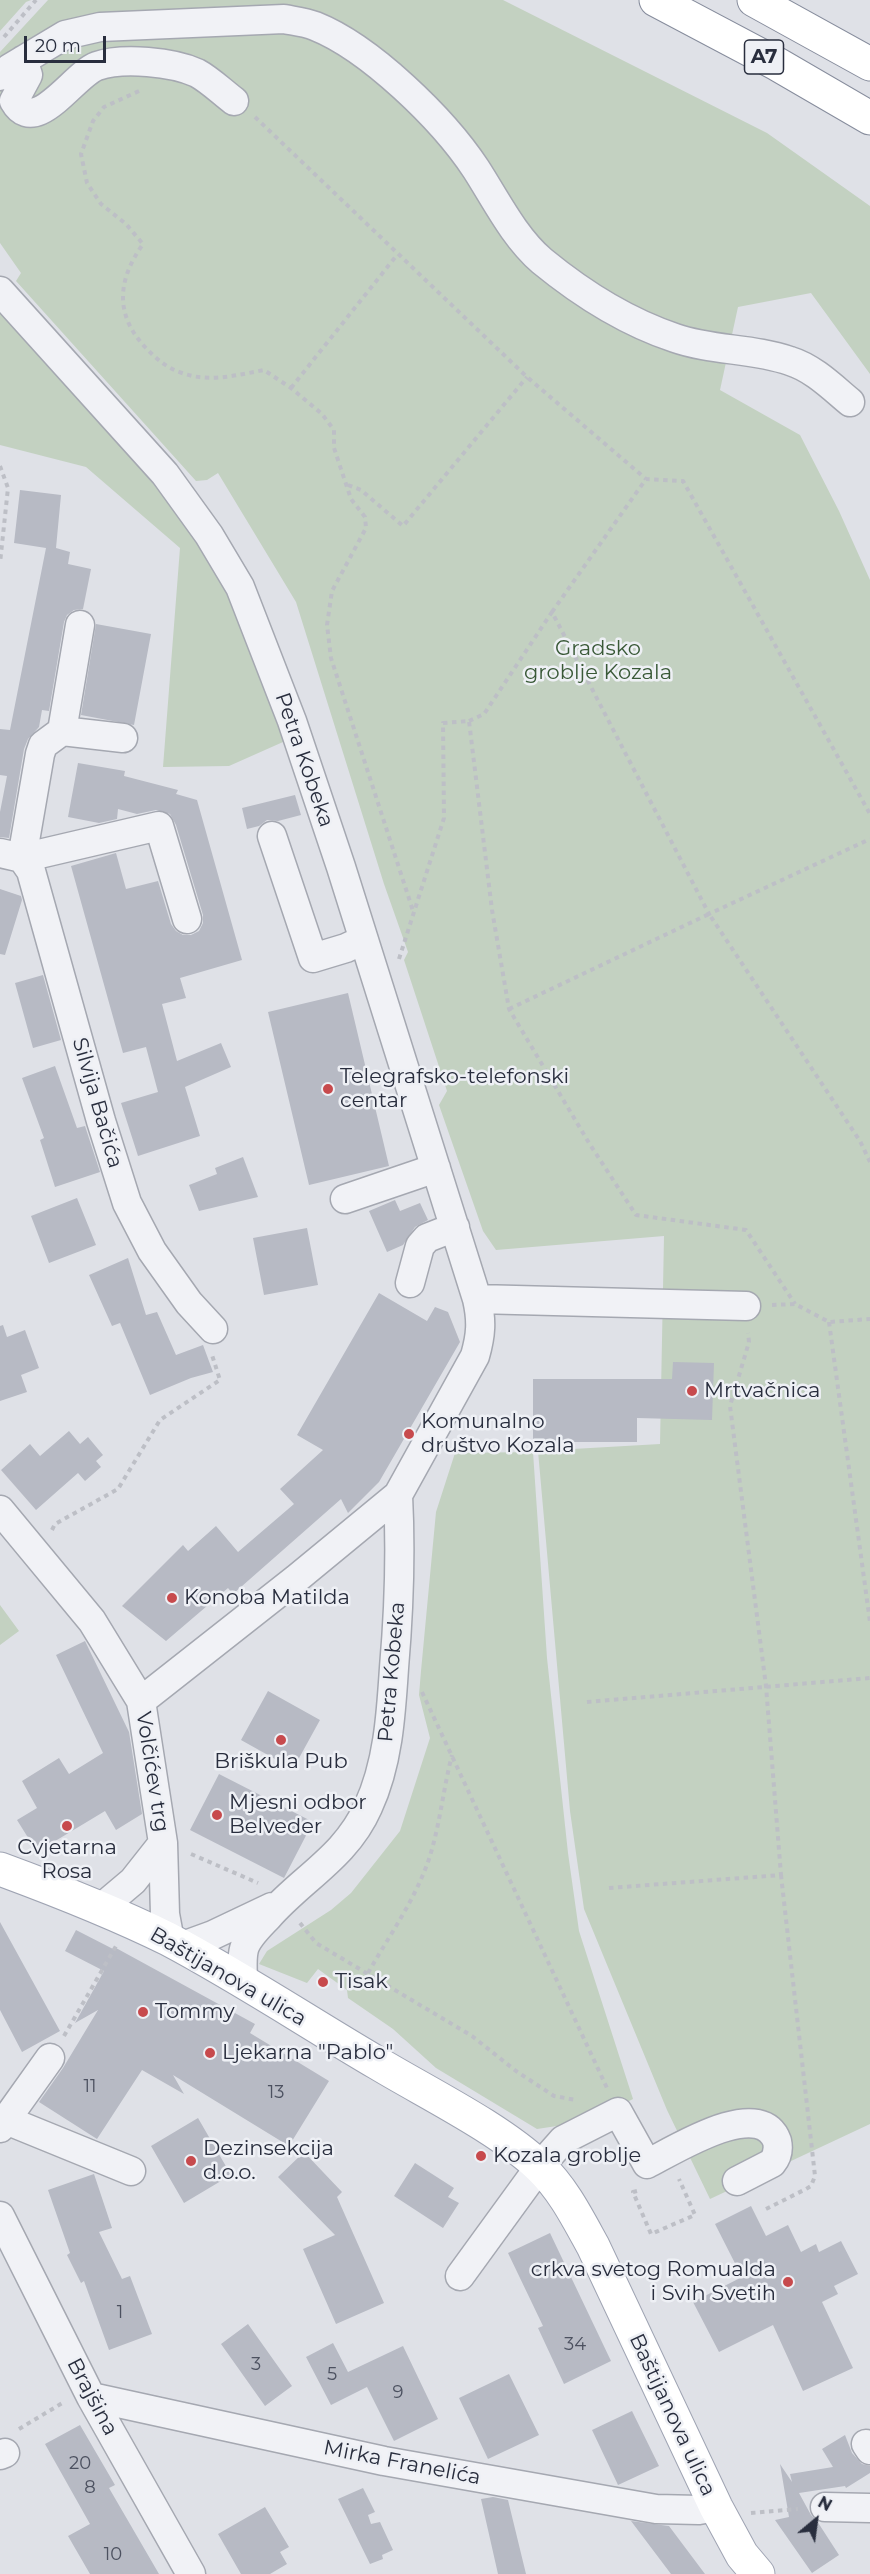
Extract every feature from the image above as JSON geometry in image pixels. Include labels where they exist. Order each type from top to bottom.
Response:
[{"type":"main road","name":"A7","points":[[656,0],[777,64],[870,118]]},
{"type":"main road","name":"A7","points":[[754,0],[870,64]]},
{"type":"main road","name":"Baštijanova ulica","points":[[0,1869],[101,1908],[175,1944],[469,2117],[520,2150],[540,2166],[556,2183],[571,2205],[593,2246],[716,2507],[742,2555],[758,2574]]},
{"type":"street","points":[[0,76],[65,34],[100,27],[284,18],[314,26],[340,39],[375,63],[429,113],[474,166],[511,225],[540,259],[572,283],[630,320],[674,338],[706,347],[791,361],[816,375],[850,402]]},
{"type":"street","points":[[23,60],[28,75],[14,101],[18,108],[27,114],[36,114],[45,109],[85,72],[96,66],[114,62],[141,62],[183,69],[198,74],[234,101]]},
{"type":"street","name":"Petra Kobeka","points":[[0,291],[165,474],[209,535],[240,587],[292,721],[455,1227],[482,1323],[482,1335],[475,1356],[398,1495],[141,1701]]},
{"type":"street","points":[[62,731],[80,625]]},
{"type":"street","points":[[123,738],[62,731],[43,745],[11,855],[159,826],[187,919]]},
{"type":"street","points":[[272,836],[313,958],[363,940]]},
{"type":"street","name":"Silvija Bačića","points":[[11,855],[31,871],[101,1121],[127,1203],[152,1251],[189,1303],[213,1329]]},
{"type":"street","points":[[345,1198],[436,1168]]},
{"type":"street","points":[[410,1283],[420,1246],[427,1238],[455,1227]]},
{"type":"street","points":[[477,1299],[746,1306]]},
{"type":"street","name":"Petra Kobeka","points":[[279,1903],[321,1870],[349,1841],[368,1807],[381,1770],[390,1723],[401,1549],[398,1495]]},
{"type":"street","points":[[0,1510],[92,1622],[141,1701]]},
{"type":"street","name":"Volčićev trg","points":[[141,1701],[175,1848],[165,1914],[175,1944]]},
{"type":"street","name":"Volčićev trg","points":[[101,1908],[175,1848]]},
{"type":"street","points":[[175,1944],[213,1935],[279,1903]]},
{"type":"street","points":[[243,1982],[245,1946],[279,1903]]},
{"type":"street","points":[[50,2058],[3,2124],[131,2170]]},
{"type":"street","points":[[459,2276],[540,2166],[563,2140],[618,2112],[651,2172],[696,2139],[742,2122],[763,2126],[771,2132],[778,2144],[776,2158],[772,2163],[737,2181]]},
{"type":"street","name":"Brajšina","points":[[0,2216],[91,2397],[191,2574]]},
{"type":"street","name":"Mirka Franelića","points":[[91,2397],[384,2461],[656,2509],[699,2510],[716,2507]]},
{"type":"street","points":[[825,2507],[870,2508]]},
{"type":"path","points":[[0,42],[36,0]]},
{"type":"path","points":[[148,91],[139,90],[104,107],[93,121],[81,154],[87,183],[101,204],[126,224],[143,244],[131,260],[125,278],[122,309],[133,334],[158,361],[183,374],[220,378],[264,370],[291,388],[322,414],[334,430],[334,448],[351,499],[365,517],[366,528],[332,591],[327,625],[331,658],[414,914]]},
{"type":"path","points":[[234,101],[257,119],[527,377],[646,479],[683,481],[870,814]]},
{"type":"path","points":[[291,388],[397,255]]},
{"type":"path","points":[[347,484],[361,490],[403,526],[527,377]]},
{"type":"path","points":[[0,466],[8,488],[0,563]]},
{"type":"path","points":[[399,960],[444,818],[443,723],[468,722],[484,714],[552,612],[646,479]]},
{"type":"path","points":[[552,612],[710,914],[860,1141],[870,1162]]},
{"type":"path","points":[[468,722],[492,910],[509,1009],[589,1143],[636,1215],[746,1230],[795,1304],[829,1322],[870,1319]]},
{"type":"path","points":[[509,1009],[870,839]]},
{"type":"path","points":[[766,2209],[806,2189],[815,2176],[781,1875],[766,1686],[730,1406],[749,1342],[746,1306],[795,1304]]},
{"type":"path","points":[[829,1322],[870,1622]]},
{"type":"path","points":[[39,1559],[55,1524],[118,1488],[160,1420],[220,1380],[208,1342],[213,1329]]},
{"type":"path","points":[[587,1702],[870,1678]]},
{"type":"path","points":[[417,1684],[618,2112]]},
{"type":"path","points":[[368,1973],[411,1900],[428,1861],[436,1834],[443,1788],[452,1755]]},
{"type":"path","points":[[175,1848],[256,1882],[307,1929],[316,1943],[472,2036],[516,2071],[554,2096],[571,2100],[579,2099]]},
{"type":"path","points":[[609,1888],[781,1875]]},
{"type":"path","points":[[50,2058],[116,1947]]},
{"type":"path","points":[[597,2092],[606,2086]]},
{"type":"path","points":[[651,2172],[676,2172],[695,2215],[651,2234],[633,2193],[651,2172]]},
{"type":"path","points":[[6,2447],[60,2405]]},
{"type":"path","points":[[757,2512],[790,2509]]},
{"type":"green space","points":[[0,0],[31,0],[26,2],[0,31]]},
{"type":"green space","name":"Gradsko groblje Kozala","points":[[48,0],[503,0],[767,133],[870,206],[870,374],[811,293],[738,307],[720,390],[800,435],[839,511],[870,580],[870,2124],[710,2199],[667,2110],[584,1909],[570,1811],[538,1451],[660,1444],[664,1236],[496,1250],[483,1231],[439,1105],[447,1091],[404,960],[408,952],[384,884],[296,602],[218,473],[207,480],[196,481],[16,281],[21,273],[0,243],[0,52]]},
{"type":"green space","points":[[0,302],[158,472],[234,584],[292,738],[229,766],[163,767],[180,548],[86,467],[0,445]]},
{"type":"green space","points":[[533,1452],[547,1658],[568,1853],[579,1931],[633,2099],[590,2121],[537,2129],[436,2068],[393,2029],[348,1998],[347,1990],[318,1969],[307,1983],[259,1964],[267,1951],[331,1910],[351,1893],[400,1831],[430,1738],[419,1695],[421,1671],[436,1512],[455,1453]]},
{"type":"green space","points":[[0,1605],[19,1631],[0,1645]]},
{"type":"building","points":[[20,490],[61,495],[56,548],[70,552],[68,564],[91,569],[83,609],[74,610],[67,615],[64,622],[49,711],[42,710],[39,727],[28,739],[24,749],[9,838],[0,837],[0,812],[7,776],[0,775],[0,729],[10,730],[46,548],[14,543]]},
{"type":"building","points":[[96,624],[151,634],[134,725],[81,715]]},
{"type":"building","points":[[78,763],[125,771],[124,776],[178,790],[176,794],[197,800],[242,960],[180,978],[186,998],[162,1004],[177,1061],[221,1043],[231,1067],[185,1087],[200,1136],[138,1156],[121,1103],[158,1092],[146,1047],[123,1053],[71,866],[116,853],[126,889],[158,881],[171,924],[176,931],[183,935],[191,935],[199,931],[203,923],[203,915],[176,825],[170,814],[156,810],[137,814],[118,809],[117,819],[99,823],[68,817]]},
{"type":"building","points":[[295,795],[301,815],[278,821],[267,820],[259,826],[247,829],[242,808]]},
{"type":"building","points":[[0,889],[21,896],[22,900],[5,955],[0,954]]},
{"type":"building","points":[[43,975],[61,1040],[33,1048],[15,983]]},
{"type":"building","name":"Telegrafsko-telefonski centar","points":[[348,993],[389,1166],[309,1185],[268,1012]]},
{"type":"building","points":[[55,1066],[77,1128],[85,1126],[100,1172],[55,1187],[40,1140],[44,1138],[22,1078]]},
{"type":"building","points":[[243,1157],[258,1197],[199,1211],[189,1185],[217,1174],[215,1168]]},
{"type":"building","points":[[77,1198],[96,1245],[49,1263],[31,1216]]},
{"type":"building","points":[[395,1200],[400,1211],[420,1203],[428,1220],[415,1227],[403,1245],[387,1252],[369,1211]]},
{"type":"building","points":[[307,1228],[318,1285],[264,1295],[253,1238]]},
{"type":"building","points":[[128,1258],[146,1315],[157,1312],[176,1355],[203,1345],[213,1372],[191,1378],[150,1395],[120,1323],[112,1326],[89,1275]]},
{"type":"building","points":[[379,1293],[427,1321],[435,1307],[448,1312],[460,1342],[379,1482],[348,1513],[341,1499],[233,1594],[228,1588],[166,1641],[122,1606],[183,1545],[188,1551],[216,1526],[238,1552],[294,1504],[280,1489],[323,1450],[297,1435]]},
{"type":"building","points":[[3,1325],[7,1337],[25,1330],[39,1368],[21,1375],[27,1392],[0,1401],[0,1326]]},
{"type":"building","points":[[673,1362],[714,1363],[712,1420],[637,1418],[637,1442],[533,1442],[533,1379],[672,1379]]},
{"type":"building","points":[[69,1431],[80,1444],[88,1437],[103,1455],[96,1461],[101,1467],[85,1481],[78,1473],[36,1510],[1,1470],[30,1444],[40,1456]]},
{"type":"building","points":[[85,1641],[129,1732],[142,1814],[116,1830],[105,1811],[37,1852],[17,1820],[37,1808],[22,1781],[59,1758],[69,1774],[103,1753],[56,1655]]},
{"type":"building","points":[[268,1691],[320,1720],[293,1769],[241,1740]]},
{"type":"building","points":[[219,1774],[313,1822],[284,1878],[190,1830]]},
{"type":"building","points":[[0,1922],[60,2031],[22,2052],[0,2010]]},
{"type":"building","points":[[76,1930],[115,1950],[116,1948],[255,2024],[250,2033],[329,2081],[289,2146],[173,2075],[184,2094],[142,2070],[97,2139],[39,2102],[63,2068],[98,2010],[75,2023],[104,1971],[65,1951]]},
{"type":"building","name":"Dezinsekcija d.o.o.","points":[[198,2118],[231,2175],[184,2203],[151,2146]]},
{"type":"building","points":[[304,2152],[342,2192],[337,2197],[384,2303],[336,2324],[303,2249],[335,2235],[278,2177]]},
{"type":"building","points":[[415,2163],[454,2188],[448,2197],[459,2203],[443,2228],[394,2196]]},
{"type":"building","points":[[94,2174],[112,2228],[99,2232],[122,2279],[130,2276],[152,2334],[109,2350],[84,2281],[81,2283],[67,2255],[70,2253],[48,2190]]},
{"type":"building","name":"crkva svetog Romualda i Svih Svetih","points":[[751,2206],[766,2236],[788,2225],[801,2252],[816,2244],[819,2252],[841,2241],[858,2274],[834,2286],[838,2294],[822,2302],[853,2368],[803,2391],[773,2325],[719,2352],[693,2302],[742,2277],[715,2224]]},
{"type":"building","points":[[550,2233],[611,2361],[564,2384],[538,2328],[543,2326],[508,2253]]},
{"type":"building","points":[[248,2324],[292,2386],[265,2406],[221,2344]]},
{"type":"building","points":[[333,2343],[348,2372],[403,2346],[438,2419],[394,2441],[367,2387],[331,2405],[306,2357]]},
{"type":"building","points":[[509,2374],[539,2435],[488,2459],[459,2398]]},
{"type":"building","points":[[632,2411],[659,2466],[618,2485],[592,2430]]},
{"type":"building","points":[[80,2425],[115,2485],[109,2488],[159,2574],[90,2574],[68,2536],[90,2524],[45,2444]]},
{"type":"building","points":[[845,2435],[852,2453],[862,2464],[870,2466],[870,2473],[846,2488],[845,2486],[799,2493],[811,2515],[839,2555],[812,2573],[775,2520],[789,2517],[780,2464],[792,2482],[790,2474],[833,2467],[822,2449]]},
{"type":"building","points":[[363,2488],[375,2512],[368,2515],[371,2524],[380,2522],[393,2550],[382,2555],[383,2559],[370,2564],[338,2499]]},
{"type":"building","points":[[493,2497],[508,2500],[526,2574],[498,2574],[481,2499]]},
{"type":"building","points":[[265,2507],[289,2547],[280,2552],[287,2564],[270,2574],[241,2574],[218,2534]]},
{"type":"building","points":[[631,2521],[669,2526],[705,2574],[671,2574]]},
{"type":"place","name":"Telegrafsko-telefonski centar","points":[[328,1089]]},
{"type":"place","name":"Mrtvačnica","points":[[692,1391]]},
{"type":"place","name":"Komunalno društvo Kozala","points":[[409,1434]]},
{"type":"place","name":"Konoba Matilda","points":[[172,1598]]},
{"type":"place","name":"Briškula Pub","points":[[281,1740]]},
{"type":"place","name":"Mjesni odbor Belveder","points":[[217,1815]]},
{"type":"place","name":"Cvjetarna Rosa","points":[[67,1826]]},
{"type":"place","name":"Tisak","points":[[323,1982]]},
{"type":"place","name":"Tommy","points":[[143,2012]]},
{"type":"place","name":"Ljekarna \"Pablo\"","points":[[210,2053]]},
{"type":"place","name":"Kozala groblje","points":[[481,2156]]},
{"type":"place","name":"Dezinsekcija d.o.o.","points":[[191,2161]]},
{"type":"place","name":"crkva svetog Romualda i Svih Svetih","points":[[788,2282]]}]
